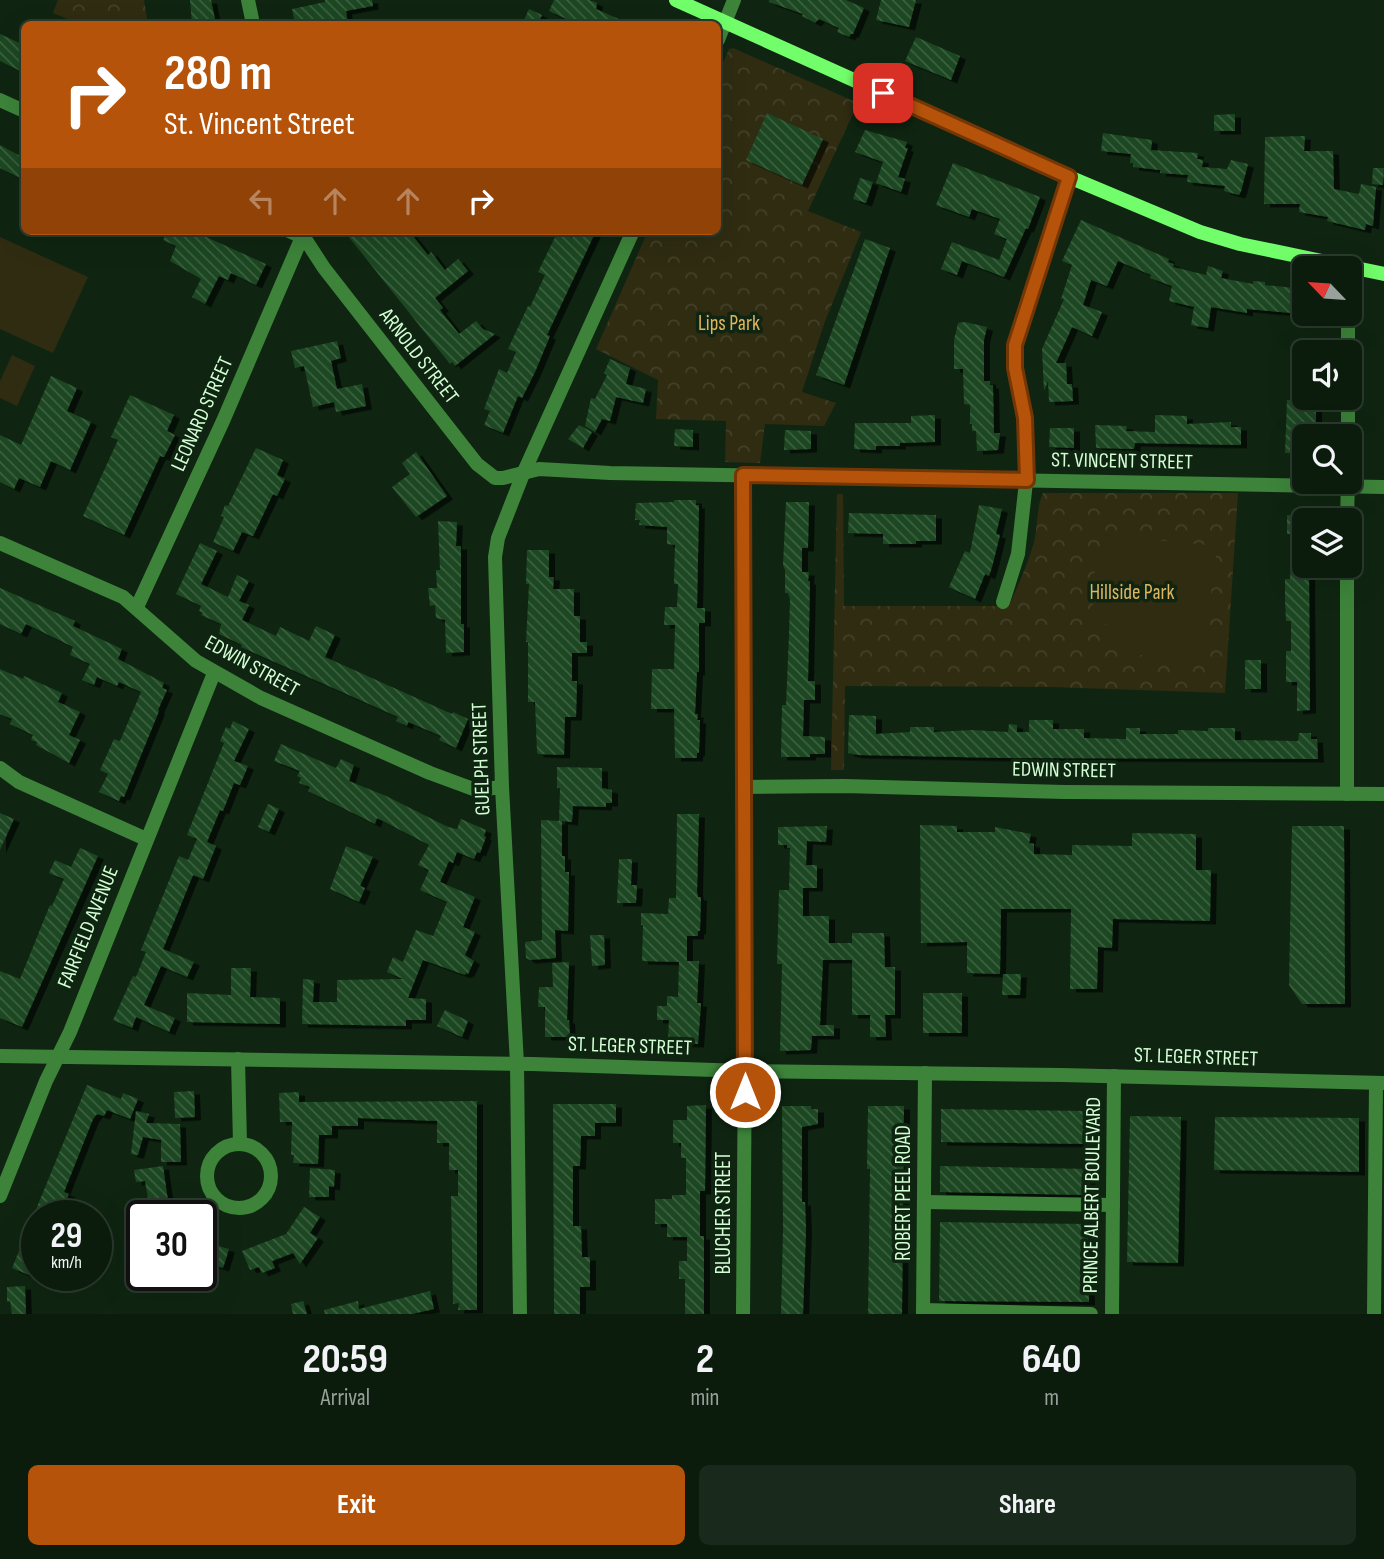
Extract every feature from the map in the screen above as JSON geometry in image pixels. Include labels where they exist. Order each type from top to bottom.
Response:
[{"type":"main road","points":[[676,0],[1069,177],[1220,239],[1298,256]]},
{"type":"main road","points":[[1362,270],[1384,274]]},
{"type":"street","points":[[248,0],[252,21]]},
{"type":"street","points":[[721,33],[734,0]]},
{"type":"street","points":[[0,100],[21,110]]},
{"type":"street","points":[[1003,603],[1018,554],[1027,480],[1025,418],[1015,368],[1015,345],[1069,177]]},
{"type":"street","name":"LEONARD STREET","points":[[137,607],[223,421],[296,235]]},
{"type":"street","name":"ARNOLD STREET","points":[[299,235],[477,464],[495,478],[523,474]]},
{"type":"street","name":"GUELPH STREET","points":[[520,1314],[517,1064],[502,787],[495,557],[498,538],[523,474],[631,235]]},
{"type":"street","name":"ST. VINCENT STREET","points":[[523,474],[547,469],[610,473],[1292,483]]},
{"type":"street","name":"BLUCHER STREET","points":[[743,475],[743,1314]]},
{"type":"street","name":"ST. VINCENT STREET","points":[[1362,485],[1384,487]]},
{"type":"street","name":"EDWIN STREET","points":[[0,543],[107,589],[137,607],[177,646],[214,673],[261,698],[430,773],[476,790],[502,787]]},
{"type":"street","points":[[1348,578],[1348,794]]},
{"type":"street","name":"FAIRFIELD AVENUE","points":[[0,1196],[46,1081],[70,1032],[214,673]]},
{"type":"street","points":[[0,768],[19,782],[146,839]]},
{"type":"street","name":"EDWIN STREET","points":[[744,787],[1384,794]]},
{"type":"street","name":"ST. LEGER STREET","points":[[0,1056],[517,1064],[1380,1083]]},
{"type":"street","points":[[238,1059],[240,1144]]},
{"type":"street","name":"ROBERT PEEL ROAD","points":[[923,1312],[925,1073]]},
{"type":"street","name":"PRINCE ALBERT BOULEVARD","points":[[1112,1314],[1114,1076]]},
{"type":"street","points":[[1378,1313],[1380,1083]]},
{"type":"street","points":[[240,1144],[256,1148],[268,1160],[272,1177],[267,1193],[255,1205],[238,1209],[222,1204],[211,1192],[207,1175],[212,1159],[224,1148],[240,1144]]},
{"type":"street","points":[[924,1202],[1113,1205]]},
{"type":"street","points":[[923,1312],[1091,1314]]},
{"type":"green space","points":[[58,0],[144,0],[148,21],[73,21],[53,13]]},
{"type":"green space","name":"Lips Park","points":[[733,48],[858,103],[808,211],[861,232],[824,324],[802,392],[836,403],[824,426],[765,424],[760,463],[725,462],[726,421],[656,419],[658,380],[596,349],[646,235],[721,235],[721,67],[729,49]]},
{"type":"green space","points":[[0,237],[88,277],[53,353],[0,329]]},
{"type":"green space","points":[[12,355],[35,366],[17,406],[0,398],[0,381]]},
{"type":"green space","name":"Hillside Park","points":[[1043,493],[1238,493],[1225,693],[1051,687],[845,686],[844,770],[831,770],[837,494],[843,494],[844,606],[1009,606],[1032,550]]},
{"type":"green space","points":[[1103,535],[1217,546],[1202,665],[1124,652],[1089,598]]},
{"type":"building","points":[[190,0],[211,0],[215,21],[192,21]]},
{"type":"building","points":[[372,0],[373,6],[346,11],[348,21],[294,21],[292,9],[325,2]]},
{"type":"building","points":[[554,0],[589,0],[597,3],[596,9],[623,21],[571,21],[549,11]]},
{"type":"building","points":[[769,0],[846,0],[864,8],[853,34],[849,37],[837,32],[839,28],[819,19],[815,23],[802,16],[803,14]]},
{"type":"building","points":[[881,0],[916,0],[909,27],[876,20]]},
{"type":"building","points":[[529,9],[542,15],[539,21],[523,21]]},
{"type":"building","points":[[0,34],[21,44],[20,71],[0,61]]},
{"type":"building","points":[[916,37],[960,56],[951,80],[905,61]]},
{"type":"building","points":[[767,113],[823,139],[802,185],[746,160]]},
{"type":"building","points":[[1235,114],[1235,131],[1214,131],[1214,115]]},
{"type":"building","points":[[865,130],[907,142],[905,148],[908,148],[898,177],[905,179],[901,192],[876,183],[883,162],[855,152]]},
{"type":"building","points":[[1103,133],[1152,140],[1151,150],[1198,153],[1197,159],[1203,160],[1202,167],[1227,169],[1231,160],[1248,164],[1241,191],[1239,195],[1224,191],[1225,186],[1187,182],[1188,175],[1133,167],[1133,163],[1130,163],[1131,154],[1101,151]]},
{"type":"building","points":[[1305,136],[1304,151],[1333,151],[1334,189],[1359,194],[1361,184],[1376,187],[1373,226],[1366,224],[1365,230],[1327,221],[1328,217],[1299,212],[1300,204],[1264,204],[1265,137]]},
{"type":"building","points":[[0,145],[21,156],[21,178],[0,168]]},
{"type":"building","points":[[953,163],[1040,197],[1028,229],[1026,228],[1004,277],[962,261],[957,275],[941,269],[952,242],[999,260],[1007,239],[994,234],[1000,219],[972,209],[969,217],[936,205]]},
{"type":"building","points":[[1373,168],[1384,168],[1383,185],[1372,184]]},
{"type":"building","points":[[860,178],[873,182],[866,203],[853,199]]},
{"type":"building","points":[[1081,220],[1169,259],[1168,262],[1174,264],[1173,267],[1206,275],[1208,266],[1223,271],[1221,278],[1292,288],[1292,313],[1247,309],[1247,313],[1211,307],[1208,328],[1191,325],[1194,307],[1169,301],[1172,286],[1118,261],[1107,286],[1091,280],[1083,305],[1102,312],[1092,336],[1072,327],[1056,363],[1066,363],[1067,384],[1072,384],[1073,401],[1049,402],[1048,381],[1044,391],[1042,349],[1064,299],[1061,299],[1072,265],[1062,261]]},
{"type":"building","points":[[166,235],[202,235],[266,264],[256,285],[231,273],[228,280],[219,276],[205,304],[192,297],[201,279],[170,261],[176,246],[163,240]]},
{"type":"building","points":[[347,235],[412,235],[428,255],[431,252],[445,270],[458,259],[468,271],[435,298],[443,308],[440,310],[459,334],[476,321],[483,329],[495,334],[455,366],[452,362],[450,364]]},
{"type":"building","points":[[556,235],[572,238],[573,235],[594,235],[547,335],[550,336],[535,372],[522,398],[518,396],[503,433],[484,425],[490,411],[484,409],[499,369],[507,373],[516,352],[508,349],[545,275],[538,272]]},
{"type":"building","points":[[865,239],[890,248],[844,385],[816,375]]},
{"type":"building","points":[[958,323],[987,327],[984,340],[984,381],[990,381],[990,385],[993,385],[994,433],[1000,433],[998,450],[977,451],[976,431],[972,431],[970,424],[970,405],[964,404],[963,369],[954,369],[954,340]]},
{"type":"building","points":[[337,341],[341,358],[331,361],[337,389],[362,384],[366,406],[336,412],[334,402],[313,407],[304,366],[295,368],[291,351]]},
{"type":"building","points":[[610,359],[630,368],[626,384],[646,389],[643,403],[616,397],[610,421],[602,419],[595,432],[585,426],[591,398],[595,399],[607,375],[604,373]]},
{"type":"building","points":[[51,376],[77,388],[67,411],[91,422],[70,470],[51,461],[40,487],[19,478],[14,489],[0,482],[0,435],[21,445]]},
{"type":"building","points":[[130,395],[174,415],[167,431],[175,435],[164,457],[160,456],[124,535],[83,516],[118,440],[111,437]]},
{"type":"building","points":[[1287,400],[1292,400],[1292,410],[1316,410],[1316,424],[1292,424],[1292,453],[1285,453]]},
{"type":"building","points":[[935,415],[935,442],[876,446],[876,450],[854,449],[855,423],[911,423],[911,416]]},
{"type":"building","points":[[1155,415],[1187,416],[1187,424],[1231,422],[1231,427],[1241,427],[1241,445],[1135,443],[1134,449],[1096,448],[1095,425],[1127,426],[1126,431],[1155,432]]},
{"type":"building","points":[[579,425],[592,432],[583,448],[568,439]]},
{"type":"building","points":[[1050,428],[1074,428],[1074,448],[1049,447]]},
{"type":"building","points":[[675,429],[693,430],[693,447],[674,446]]},
{"type":"building","points":[[785,430],[811,431],[811,449],[784,450]]},
{"type":"building","points":[[256,448],[283,460],[277,475],[285,479],[277,496],[273,494],[253,536],[242,532],[233,551],[213,542],[224,517],[221,516],[225,505],[228,506]]},
{"type":"building","points":[[416,452],[447,496],[416,517],[392,487],[410,474],[402,463]]},
{"type":"building","points":[[696,500],[696,505],[699,505],[697,608],[705,608],[705,623],[699,623],[699,672],[695,714],[698,714],[697,720],[700,720],[697,758],[675,758],[674,709],[651,709],[652,669],[674,669],[675,625],[664,625],[665,607],[677,607],[678,584],[674,584],[675,545],[667,544],[667,527],[639,525],[640,520],[635,520],[636,503]]},
{"type":"building","points":[[786,502],[809,502],[808,548],[802,548],[802,572],[809,572],[810,581],[808,681],[815,681],[815,700],[804,700],[803,736],[825,737],[825,754],[810,754],[810,757],[781,757],[790,599],[788,593],[785,593],[783,565]]},
{"type":"building","points":[[979,505],[1002,509],[996,534],[1000,535],[992,567],[989,576],[985,574],[975,599],[949,587],[965,551],[970,553]]},
{"type":"building","points":[[849,513],[936,515],[936,541],[883,544],[883,534],[848,533]]},
{"type":"building","points":[[1287,515],[1292,515],[1292,534],[1287,534]]},
{"type":"building","points":[[438,521],[457,522],[456,546],[461,546],[461,624],[464,624],[464,652],[446,653],[445,620],[436,618],[435,605],[430,606],[428,588],[437,588],[436,570],[440,570]]},
{"type":"building","points":[[1292,534],[1292,578],[1309,578],[1310,710],[1297,711],[1297,682],[1286,682],[1286,651],[1291,651],[1291,621],[1286,621],[1285,579],[1290,579]]},
{"type":"building","points":[[200,543],[217,551],[201,584],[228,597],[237,575],[249,581],[239,601],[249,605],[242,620],[276,636],[280,627],[309,641],[316,626],[335,635],[325,657],[468,719],[456,748],[439,740],[441,736],[408,722],[407,726],[396,721],[398,717],[241,647],[242,645],[219,634],[221,624],[201,615],[201,606],[176,594]]},
{"type":"building","points":[[527,550],[549,550],[549,577],[554,577],[553,589],[574,589],[574,616],[580,616],[580,642],[587,642],[587,653],[572,653],[572,681],[577,681],[576,717],[565,717],[564,755],[537,752],[535,702],[528,702]]},
{"type":"building","points":[[0,588],[75,621],[73,626],[122,649],[118,659],[164,683],[162,688],[167,690],[159,711],[124,797],[121,796],[119,801],[99,792],[108,774],[100,770],[114,739],[120,741],[141,692],[119,682],[117,686],[97,677],[94,685],[82,680],[90,664],[70,655],[73,647],[26,624],[21,634],[0,624]]},
{"type":"building","points":[[1245,660],[1261,660],[1261,689],[1245,689]]},
{"type":"building","points":[[0,669],[23,679],[24,676],[62,693],[58,702],[80,712],[69,735],[80,740],[69,763],[36,745],[37,742],[31,740],[33,735],[10,724],[12,719],[0,714]]},
{"type":"building","points":[[849,715],[876,716],[876,734],[910,732],[910,727],[934,727],[934,732],[1008,732],[1009,724],[1017,725],[1017,732],[1029,732],[1029,720],[1053,720],[1053,729],[1084,729],[1084,738],[1126,739],[1126,728],[1140,728],[1140,734],[1178,734],[1178,730],[1235,728],[1235,740],[1298,741],[1299,733],[1311,733],[1311,739],[1317,739],[1318,759],[858,755],[848,753]]},
{"type":"building","points":[[233,721],[249,729],[234,761],[248,766],[240,785],[234,783],[223,811],[220,810],[207,842],[216,846],[203,879],[193,875],[163,949],[194,962],[187,977],[161,966],[144,1005],[175,1018],[169,1032],[136,1017],[132,1028],[113,1020],[133,976],[136,977],[146,952],[141,950],[179,856],[188,860],[197,839],[187,835],[224,743],[220,741],[226,727],[230,729]]},
{"type":"building","points":[[281,744],[336,768],[341,759],[354,765],[349,781],[448,827],[457,829],[461,819],[486,830],[480,853],[477,852],[474,859],[457,852],[453,863],[449,861],[440,882],[475,897],[463,927],[475,932],[465,955],[474,961],[465,975],[423,960],[408,998],[426,999],[426,1020],[406,1020],[406,1026],[302,1024],[303,979],[314,980],[313,1002],[337,1002],[337,980],[403,979],[387,972],[393,957],[403,962],[416,930],[433,936],[447,902],[420,890],[429,870],[418,865],[429,845],[377,818],[375,824],[308,791],[310,787],[299,783],[301,778],[297,776],[300,771],[274,761]]},
{"type":"building","points":[[557,767],[602,768],[602,788],[612,790],[612,803],[606,803],[606,807],[573,806],[572,822],[562,821],[562,856],[565,856],[565,872],[569,872],[568,931],[555,930],[556,958],[530,960],[526,958],[525,942],[542,940],[541,820],[559,821],[560,788],[557,788]]},
{"type":"building","points":[[268,804],[279,809],[269,832],[258,827]]},
{"type":"building","points":[[0,813],[14,819],[0,850]]},
{"type":"building","points":[[677,814],[699,814],[697,892],[698,897],[701,897],[700,931],[698,936],[687,936],[687,961],[699,961],[697,1003],[701,1003],[698,1044],[677,1043],[677,1039],[668,1039],[669,1020],[657,1020],[657,1006],[667,1006],[667,996],[678,997],[679,962],[642,961],[641,913],[668,914],[669,898],[676,898]]},
{"type":"building","points":[[920,825],[957,826],[957,832],[995,832],[995,827],[1031,834],[1029,843],[1034,844],[1034,854],[1072,855],[1072,845],[1132,846],[1132,833],[1196,834],[1196,870],[1211,870],[1210,921],[1113,919],[1112,948],[1098,947],[1097,989],[1070,989],[1071,909],[1001,909],[1000,974],[967,973],[967,942],[921,943]]},
{"type":"building","points":[[827,826],[826,842],[807,841],[806,865],[817,865],[817,888],[803,888],[803,916],[829,916],[829,943],[852,943],[852,933],[884,933],[885,967],[895,967],[895,1015],[885,1015],[886,1037],[870,1037],[870,1015],[852,1015],[852,960],[823,960],[820,1025],[834,1025],[834,1036],[812,1036],[811,1050],[780,1051],[782,964],[777,964],[779,890],[789,890],[790,848],[787,848],[787,845],[778,845],[778,827]]},
{"type":"building","points":[[1292,826],[1344,826],[1345,1004],[1302,1004],[1289,985]]},
{"type":"building","points":[[346,846],[373,857],[360,886],[365,888],[359,902],[330,889]]},
{"type":"building","points":[[80,848],[98,856],[22,1027],[0,1018],[0,971],[20,979],[50,905],[52,906],[64,879],[49,873],[55,860],[71,867]]},
{"type":"building","points":[[619,859],[632,859],[631,885],[637,885],[636,903],[617,903]]},
{"type":"building","points":[[590,935],[604,935],[605,965],[592,966]]},
{"type":"building","points":[[569,962],[567,1020],[570,1037],[545,1037],[545,1007],[538,1007],[539,987],[553,987],[552,963]]},
{"type":"building","points":[[231,968],[251,968],[250,997],[280,998],[280,1024],[187,1022],[187,993],[231,995]]},
{"type":"building","points":[[1003,974],[1021,974],[1020,995],[1002,995]]},
{"type":"building","points":[[923,993],[962,993],[962,1033],[923,1033]]},
{"type":"building","points":[[445,1010],[468,1021],[462,1037],[437,1026]]},
{"type":"building","points":[[87,1085],[121,1099],[123,1093],[138,1099],[130,1119],[107,1110],[104,1116],[97,1114],[93,1119],[64,1192],[69,1194],[67,1200],[40,1200]]},
{"type":"building","points":[[194,1091],[195,1117],[175,1118],[174,1092]]},
{"type":"building","points":[[299,1092],[299,1102],[477,1101],[477,1310],[458,1310],[459,1303],[453,1304],[451,1196],[458,1196],[458,1170],[449,1170],[449,1143],[437,1143],[437,1121],[358,1118],[358,1126],[332,1126],[332,1135],[319,1135],[318,1164],[293,1163],[292,1122],[280,1122],[279,1093]]},
{"type":"building","points":[[553,1104],[616,1104],[616,1123],[595,1123],[595,1136],[581,1136],[580,1166],[573,1166],[573,1226],[581,1226],[582,1257],[590,1257],[590,1287],[580,1287],[580,1314],[554,1314]]},
{"type":"building","points":[[706,1105],[705,1191],[700,1191],[700,1236],[704,1236],[704,1314],[685,1314],[685,1279],[679,1279],[679,1261],[687,1261],[687,1237],[667,1237],[667,1224],[655,1224],[655,1199],[672,1199],[672,1195],[686,1195],[686,1158],[681,1158],[681,1143],[673,1143],[673,1120],[687,1120],[687,1106]]},
{"type":"building","points":[[782,1106],[811,1106],[811,1109],[818,1109],[818,1124],[802,1127],[802,1202],[805,1202],[806,1230],[803,1314],[781,1314]]},
{"type":"building","points":[[868,1106],[904,1106],[902,1314],[868,1314]]},
{"type":"building","points":[[941,1109],[1091,1111],[1090,1144],[941,1142]]},
{"type":"building","points":[[136,1111],[149,1114],[146,1123],[180,1124],[181,1162],[161,1162],[161,1140],[143,1137],[138,1155],[131,1154]]},
{"type":"building","points":[[1130,1116],[1181,1117],[1178,1263],[1127,1262]]},
{"type":"building","points":[[1215,1117],[1359,1118],[1359,1172],[1214,1170]]},
{"type":"building","points":[[163,1166],[168,1200],[148,1200],[145,1181],[136,1182],[134,1170]]},
{"type":"building","points":[[940,1166],[1090,1169],[1089,1195],[940,1192]]},
{"type":"building","points":[[310,1168],[335,1170],[334,1187],[329,1186],[329,1197],[309,1197]]},
{"type":"building","points":[[304,1207],[320,1217],[310,1233],[318,1238],[300,1264],[293,1253],[272,1261],[275,1268],[262,1273],[259,1267],[250,1270],[242,1251],[286,1234]]},
{"type":"building","points":[[940,1222],[1088,1224],[1089,1302],[939,1301]]},
{"type":"building","points":[[21,1246],[21,1272],[12,1268]]},
{"type":"building","points":[[217,1246],[229,1249],[223,1268],[217,1266]]},
{"type":"building","points":[[21,1286],[21,1291],[25,1291],[26,1314],[12,1314],[10,1301],[7,1302],[7,1287]]},
{"type":"building","points":[[430,1291],[434,1309],[412,1314],[325,1314],[324,1310],[358,1301],[359,1309]]},
{"type":"building","points":[[303,1301],[307,1314],[293,1314],[291,1304]]},
{"type":"route","points":[[745,1092],[743,475],[1027,480],[1025,418],[1015,368],[1015,345],[1069,177],[883,93]]}]
